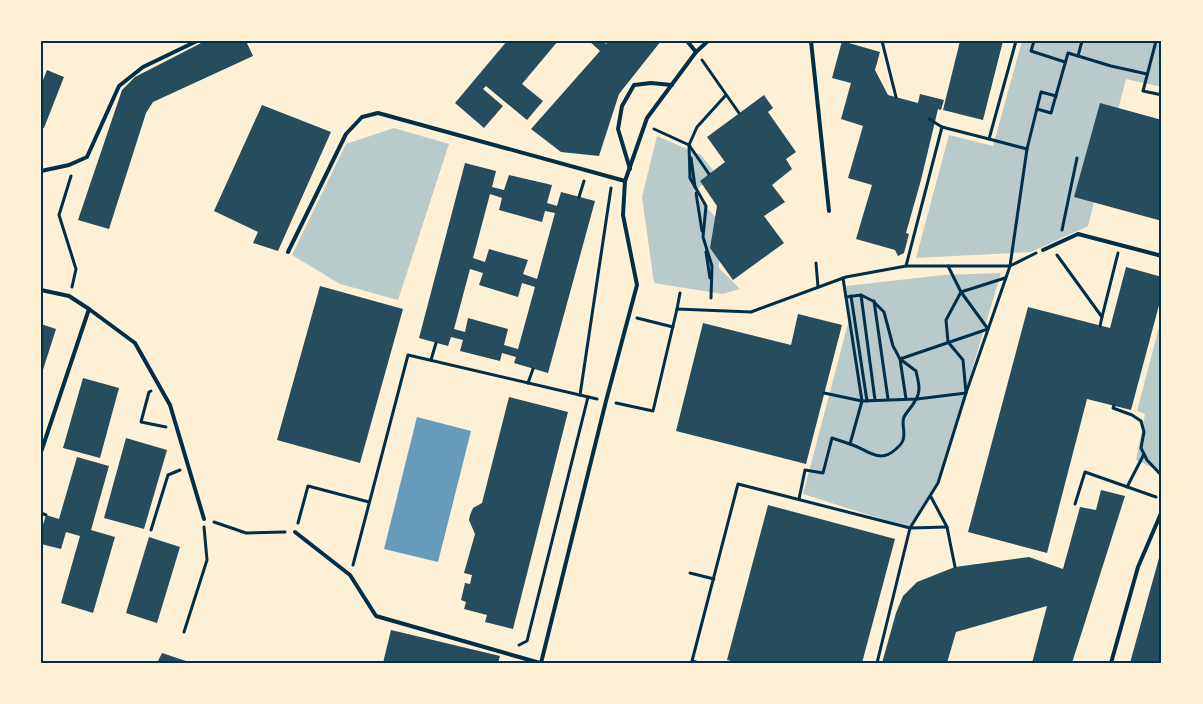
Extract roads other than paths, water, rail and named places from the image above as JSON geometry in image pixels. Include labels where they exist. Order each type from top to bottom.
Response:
[{"type":"lane","points":[[41,171],[74,163],[87,157],[119,86],[143,67],[197,41]]},
{"type":"lane","points":[[687,41],[696,52]]},
{"type":"lane","points":[[295,532],[350,575],[376,616],[541,663],[606,401],[637,286],[623,215],[625,181],[647,118],[696,52],[708,41]]},
{"type":"lane","points":[[811,41],[829,211]]},
{"type":"lane","points":[[630,169],[618,129],[622,106],[634,85],[651,82],[672,85]]},
{"type":"lane","points":[[288,252],[346,134],[362,117],[378,113],[625,181]]},
{"type":"lane","points":[[1043,250],[1078,234],[1162,256]]},
{"type":"lane","points":[[41,290],[69,296],[135,344],[170,405],[204,519]]},
{"type":"lane","points":[[41,452],[89,309]]},
{"type":"lane","points":[[1111,663],[1138,568],[1162,511]]},
{"type":"water","points":[[417,417],[471,431],[438,562],[384,549]]}]
